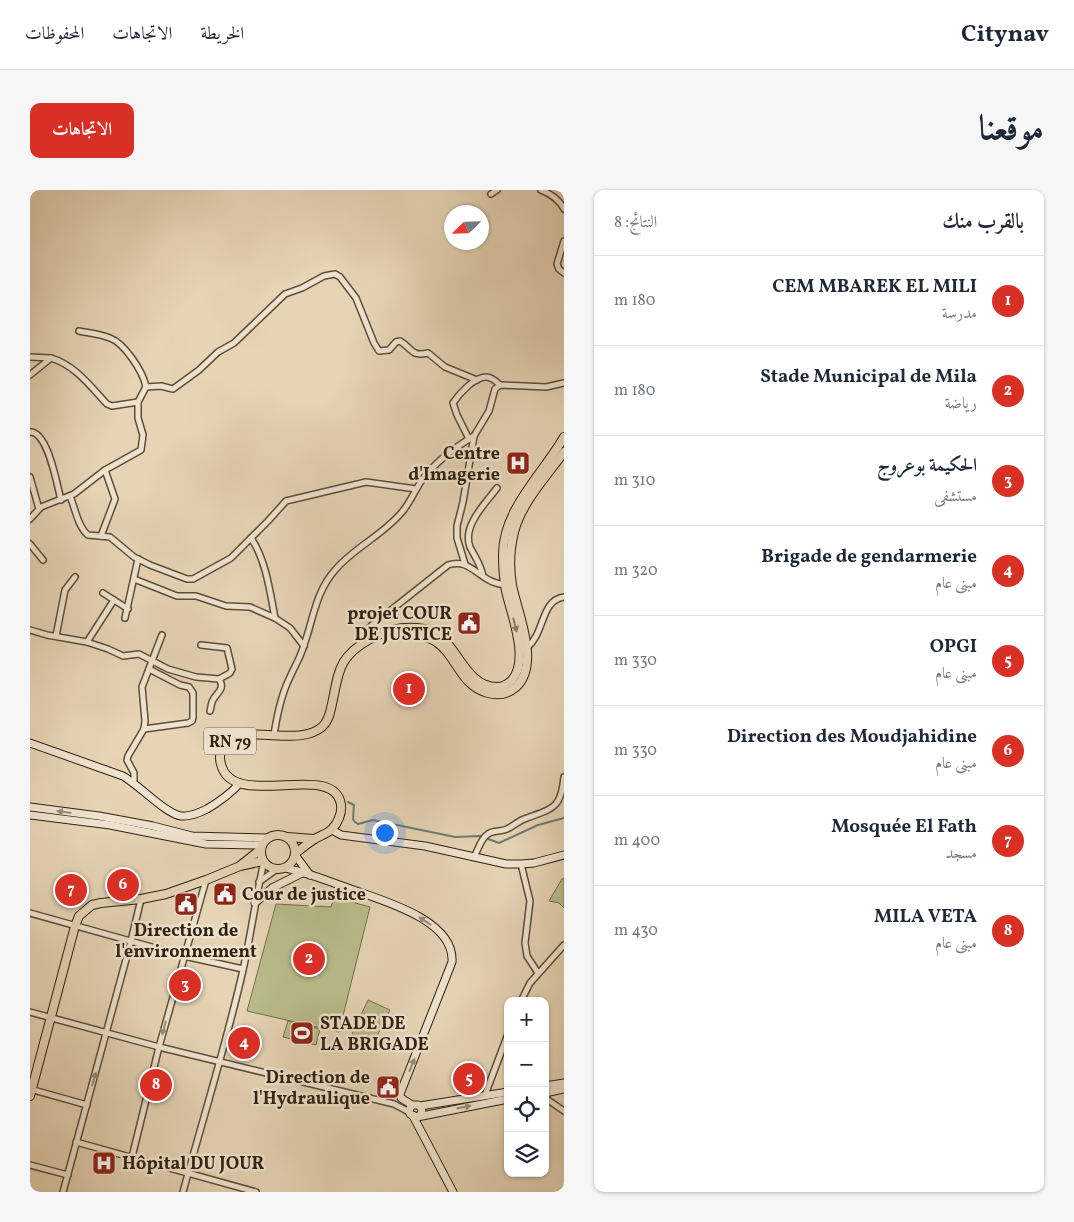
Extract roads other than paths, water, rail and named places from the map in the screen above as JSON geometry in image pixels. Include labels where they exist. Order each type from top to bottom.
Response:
[{"type":"main road","name":"RN 79","points":[[332,830],[341,811],[341,803],[332,789],[317,784],[266,786],[240,782],[226,776],[221,766],[221,750],[225,744],[240,736],[304,736],[321,728],[327,721],[330,713],[342,664],[349,653],[363,643],[392,629],[423,629],[440,635],[466,669],[477,680],[491,686],[499,687],[507,684],[514,678],[517,670],[519,645],[505,585],[502,553],[505,537],[516,508],[564,437]]},
{"type":"main road","points":[[383,633],[409,635],[433,640],[445,650],[470,684],[487,693],[498,695],[512,690],[519,684],[524,670],[527,648],[523,623],[512,584],[510,567],[512,540],[521,515],[530,498],[564,452]]},
{"type":"main road","points":[[30,743],[104,768],[134,782],[168,810],[182,816],[199,812],[213,805],[234,790],[240,782]]},
{"type":"main road","points":[[30,807],[111,822],[206,844],[262,847]]},
{"type":"main road","points":[[30,815],[89,818]]},
{"type":"main road","points":[[111,822],[153,826],[192,836],[268,838],[278,834],[288,837],[314,839]]},
{"type":"main road","points":[[281,868],[292,862],[295,854],[314,839],[332,830],[340,834],[425,846],[498,862],[521,864],[564,855]]},
{"type":"main road","points":[[288,837],[292,841],[295,854],[310,875]]},
{"type":"main road","points":[[240,866],[262,847],[268,838]]},
{"type":"main road","points":[[262,847],[264,861],[270,866],[310,875],[410,912],[434,928],[450,945],[452,962],[400,1094],[401,1098],[416,1112],[426,1141],[453,1192]]},
{"type":"main road","points":[[31,1092],[70,943],[79,916],[92,906],[102,903],[166,894],[240,866],[264,861]]},
{"type":"main road","points":[[255,903],[272,888],[302,873]]},
{"type":"main road","points":[[549,1085],[564,1083]]},
{"type":"main road","points":[[549,1092],[564,1089]]},
{"type":"main road","points":[[416,1112],[485,1095],[504,1093]]},
{"type":"main road","points":[[416,1112],[504,1100]]},
{"type":"street","points":[[491,194],[496,190]]},
{"type":"street","points":[[541,190],[560,202],[564,209]]},
{"type":"street","points":[[564,241],[557,264],[564,273]]},
{"type":"street","points":[[146,387],[161,386],[173,389],[199,370],[218,352],[234,343],[285,294],[302,288],[313,281],[335,274],[340,277],[356,298],[376,349],[383,352],[389,350],[396,342],[400,341],[416,354],[428,353],[445,367],[477,380]]},
{"type":"street","points":[[79,331],[101,335],[117,341],[132,358],[146,387]]},
{"type":"street","points":[[30,357],[51,358],[59,361],[82,378],[107,404],[112,406],[138,402]]},
{"type":"street","points":[[30,375],[51,358]]},
{"type":"street","points":[[472,438],[457,415],[453,403],[477,380],[486,377],[500,384],[546,387],[564,383]]},
{"type":"street","points":[[465,564],[457,538],[457,526],[463,502],[472,438],[489,411],[495,388],[500,384]]},
{"type":"street","points":[[30,519],[39,509],[70,496],[105,470],[142,448],[143,435],[138,418],[138,402],[146,387]]},
{"type":"street","points":[[30,432],[38,434],[46,446],[61,500]]},
{"type":"street","points":[[274,735],[281,700],[304,646],[318,597],[327,581],[348,558],[392,523],[404,510],[429,471],[446,454],[472,438]]},
{"type":"street","points":[[101,536],[114,499],[105,470]]},
{"type":"street","points":[[30,477],[39,509]]},
{"type":"street","points":[[70,496],[83,530],[88,535],[110,537],[138,559],[184,579],[193,579],[231,558],[268,521],[281,504],[289,500],[366,482],[416,489]]},
{"type":"street","points":[[484,576],[470,546],[470,526],[478,512],[497,488]]},
{"type":"street","points":[[251,538],[260,555],[271,596],[274,618]]},
{"type":"street","points":[[30,544],[43,560]]},
{"type":"street","points":[[125,618],[138,559]]},
{"type":"street","points":[[363,643],[366,632],[371,626],[439,571],[453,564],[465,564],[493,582],[505,585]]},
{"type":"street","points":[[56,636],[65,590],[75,577]]},
{"type":"street","points":[[134,579],[177,596],[196,596],[226,606],[250,607],[290,628],[304,646]]},
{"type":"street","points":[[103,593],[128,609]]},
{"type":"street","points":[[527,648],[535,640],[541,629],[546,610],[551,602],[564,597]]},
{"type":"street","points":[[87,642],[114,600]]},
{"type":"street","points":[[30,630],[87,642],[123,656],[134,653],[139,654],[184,674],[201,678],[219,679],[230,673],[232,670],[228,659],[228,651],[224,647],[201,645]]},
{"type":"street","points":[[134,782],[134,773],[127,760],[144,729],[142,687],[162,635]]},
{"type":"street","points":[[144,729],[188,723],[193,718],[193,692],[189,687],[180,685],[149,669]]},
{"type":"street","points":[[210,711],[212,700],[222,689],[219,679]]},
{"type":"street","points":[[474,857],[488,834],[506,830],[526,818],[544,813],[554,806],[561,796],[564,777]]},
{"type":"street","points":[[183,1192],[243,969],[258,882],[264,861]]},
{"type":"street","points":[[521,864],[530,901],[525,943],[527,956],[538,973]]},
{"type":"street","points":[[258,882],[281,868]]},
{"type":"street","points":[[132,1157],[159,1047],[206,880]]},
{"type":"street","points":[[63,1192],[132,941],[141,899]]},
{"type":"street","points":[[30,913],[184,956],[243,969]]},
{"type":"street","points":[[523,997],[538,973],[564,945]]},
{"type":"street","points":[[30,1012],[159,1047],[394,1104],[416,1112]]},
{"type":"street","points":[[485,1095],[505,1042]]},
{"type":"street","points":[[31,1092],[87,1105]]},
{"type":"street","points":[[394,1104],[401,1098]]},
{"type":"street","points":[[549,1101],[564,1111]]},
{"type":"street","points":[[76,1142],[256,1192]]},
{"type":"street","points":[[30,1164],[68,1175]]},
{"type":"waterway","points":[[348,802],[354,805],[353,819],[358,824],[373,820],[455,837],[480,836],[499,843],[538,825],[564,818]]},
{"type":"place","name":"Centre d'Imagerie","points":[[518,463]]},
{"type":"place","name":"projet COUR DE JUSTICE","points":[[469,623]]},
{"type":"place","name":"CEM MBAREK EL MILI","points":[[409,689]]},
{"type":"place","name":"Direction des Moudjahidine","points":[[123,885]]},
{"type":"place","name":"Mosquée El Fath","points":[[71,890]]},
{"type":"place","name":"Cour de justice","points":[[225,894]]},
{"type":"place","name":"Direction de l'environnement","points":[[186,904]]},
{"type":"place","name":"Stade Municipal de Mila","points":[[309,959]]},
{"type":"place","name":"الحكيمة بوعروج","points":[[185,985]]},
{"type":"place","name":"STADE DE LA BRIGADE","points":[[302,1033]]},
{"type":"place","name":"Brigade de gendarmerie","points":[[244,1043]]},
{"type":"place","name":"OPGI","points":[[469,1079]]},
{"type":"place","name":"MILA VETA","points":[[156,1085]]},
{"type":"place","name":"Direction de l'Hydraulique","points":[[388,1087]]},
{"type":"place","name":"Hôpital DU JOUR","points":[[104,1163]]}]
